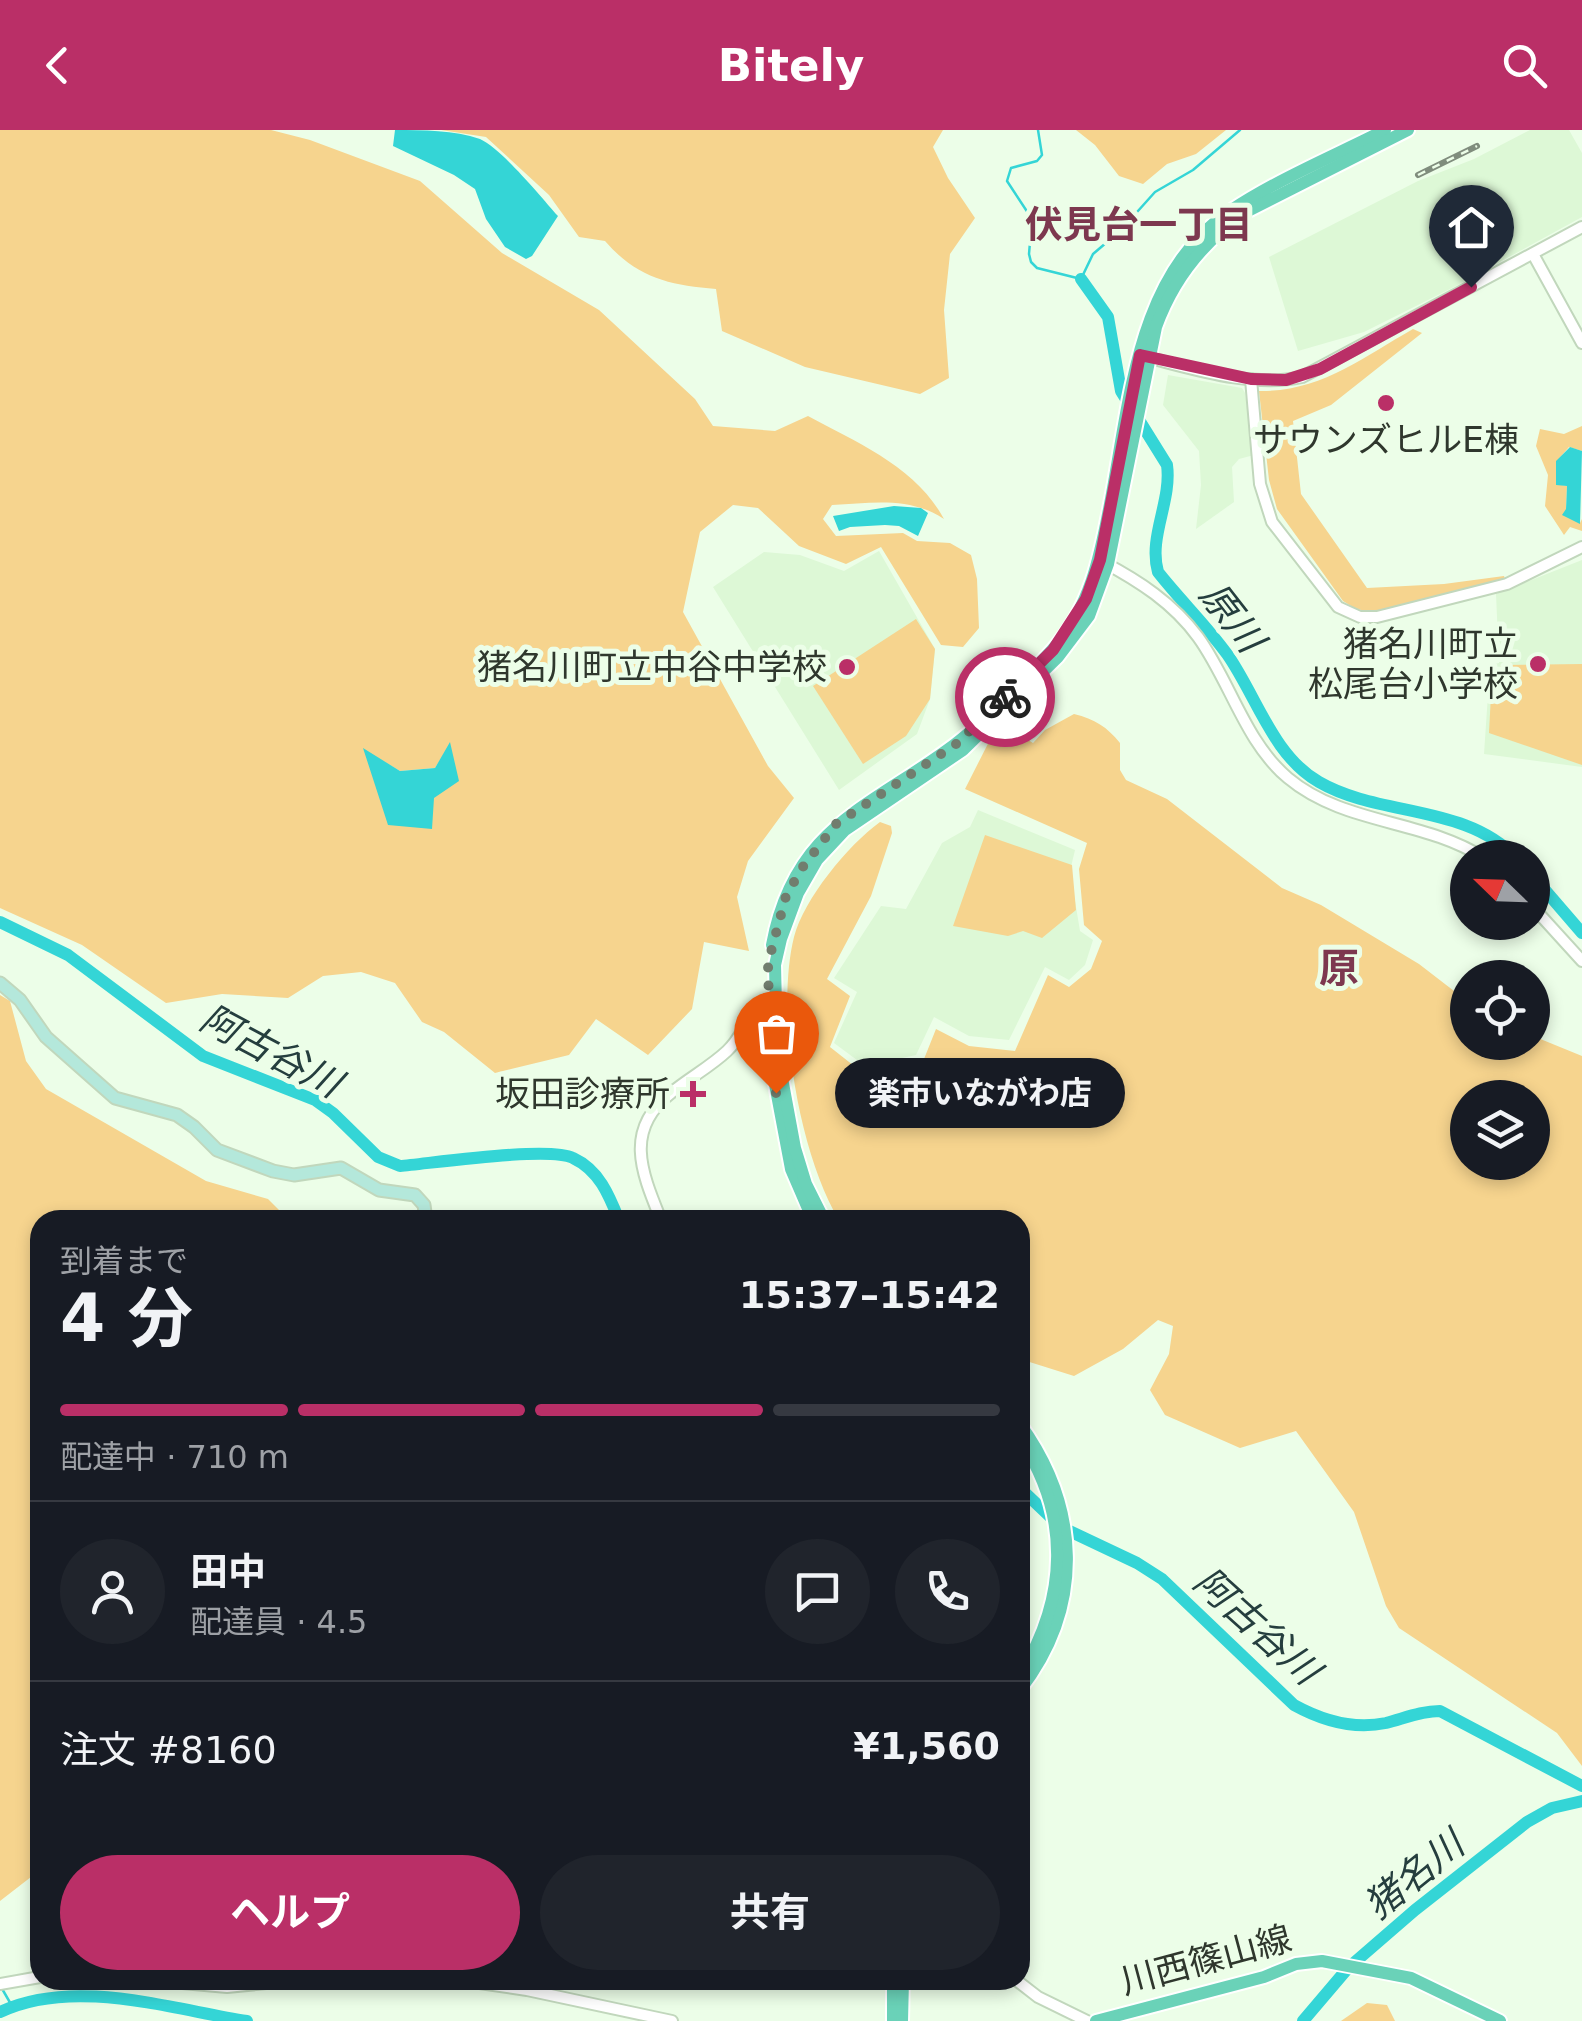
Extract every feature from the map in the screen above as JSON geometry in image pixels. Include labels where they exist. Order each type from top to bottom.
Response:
[{"type":"main road","points":[[819,1210],[794,1148],[772,1006],[768,963],[786,896],[836,824],[956,744],[1053,650],[1086,599],[1104,562],[1145,357],[1148,320],[1166,280],[1194,242],[1214,224],[1266,191],[1385,130]]},
{"type":"main road","points":[[1145,357],[1165,302],[1190,262],[1226,225],[1408,130]]},
{"type":"main road","points":[[0,983],[20,1000],[46,1037],[115,1098],[177,1116],[194,1126],[216,1150],[273,1171],[294,1174],[340,1168],[379,1190],[414,1195],[425,1210]]},
{"type":"main road","points":[[772,1006],[770,1054],[784,1142],[808,1210]]},
{"type":"main road","points":[[1030,1440],[1052,1476],[1063,1515],[1062,1608],[1030,1673]]},
{"type":"main road","points":[[1030,1455],[1062,1541],[1052,1607],[1030,1657]]},
{"type":"main road","name":"川西篠山線","points":[[1096,2021],[1308,1962],[1334,1962],[1424,1983],[1500,2021]]},
{"type":"main road","points":[[893,2021],[894,1990]]},
{"type":"main road","points":[[902,1990],[902,2021]]},
{"type":"street","points":[[1145,357],[1251,379],[1286,380],[1311,373],[1582,227]]},
{"type":"street","points":[[1533,254],[1582,343]]},
{"type":"street","points":[[1251,379],[1260,484],[1272,522],[1338,607],[1360,618],[1376,618],[1506,584],[1582,547]]},
{"type":"street","points":[[1104,562],[1150,590],[1189,626],[1267,756],[1302,788],[1340,808],[1450,842]]},
{"type":"street","points":[[1550,926],[1582,961]]},
{"type":"street","points":[[657,1210],[640,1156],[648,1119],[668,1094],[734,1044],[752,1014],[772,1006]]},
{"type":"street","points":[[0,1984],[30,1979]]},
{"type":"street","points":[[527,1990],[672,2021]]},
{"type":"street","points":[[1030,1990],[1087,2021]]},
{"type":"shaded area","points":[[0,130],[271,130],[310,140],[420,181],[502,253],[599,310],[695,399],[713,426],[775,431],[808,416],[902,471],[944,519],[904,504],[832,505],[823,519],[836,536],[903,533],[917,541],[950,543],[971,555],[977,579],[979,628],[963,647],[941,645],[881,547],[846,564],[799,546],[758,508],[733,505],[700,532],[683,612],[768,766],[794,798],[748,861],[737,897],[749,951],[704,942],[692,1009],[648,1055],[596,1019],[569,1055],[495,1073],[444,1032],[422,1022],[395,983],[361,972],[323,976],[288,998],[222,994],[166,1003],[82,945],[0,908]],"holes":[[[450,744],[434,798],[364,750],[400,771],[435,768]]]},
{"type":"shaded area","points":[[441,130],[943,130],[933,147],[975,218],[950,254],[944,310],[949,378],[920,394],[805,367],[722,331],[716,289],[655,277],[629,264],[605,241],[579,237],[549,195],[486,137]]},
{"type":"shaded area","points":[[1076,130],[1226,130],[1196,154],[1167,164],[1143,184],[1119,176],[1095,145]]},
{"type":"shaded area","points":[[1530,130],[1569,130],[1582,153],[1582,217],[1364,332],[1298,351],[1269,257],[1418,181],[1474,159]]},
{"type":"shaded area","points":[[1413,329],[1422,333],[1331,405],[1293,421],[1301,494],[1367,588],[1504,576],[1505,579],[1377,613],[1356,609],[1343,601],[1277,509],[1269,480],[1259,391],[1302,386],[1321,379]]},
{"type":"shaded area","points":[[1168,375],[1242,388],[1245,393],[1254,455],[1239,459],[1232,467],[1234,502],[1196,529],[1201,485],[1199,451],[1163,405]]},
{"type":"shaded area","points":[[1582,426],[1582,451],[1569,447],[1556,462],[1557,484],[1567,486],[1566,509],[1580,523],[1582,519],[1582,531],[1570,527],[1564,535],[1545,506],[1548,475],[1536,446],[1540,429],[1564,434]]},
{"type":"shaded area","name":"猪名川町立中谷中学校","points":[[879,551],[935,649],[930,699],[917,734],[839,790],[713,587],[764,552],[800,555],[844,571]]},
{"type":"shaded area","name":"猪名川町立 松尾台小学校","points":[[1582,560],[1582,767],[1484,754],[1490,665],[1499,663],[1496,594]]},
{"type":"shaded area","points":[[916,619],[935,649],[930,699],[906,736],[863,764],[813,686]]},
{"type":"shaded area","points":[[1582,664],[1582,765],[1489,733],[1492,675],[1502,665]]},
{"type":"shaded area","points":[[1074,714],[1105,728],[1120,743],[1120,770],[1126,780],[1167,799],[1282,888],[1321,905],[1419,964],[1450,988],[1450,1060],[1550,1060],[1550,1043],[1582,1056],[1582,1766],[1557,1733],[1399,1628],[1386,1606],[1354,1512],[1296,1431],[1240,1448],[1165,1415],[1150,1390],[1169,1354],[1173,1326],[1158,1320],[1123,1349],[1074,1376],[1030,1362],[1030,1210],[834,1210],[812,1159],[802,1121],[787,1004],[789,968],[799,922],[817,890],[854,844],[880,822],[891,826],[871,896],[827,979],[850,996],[830,1047],[863,1073],[924,1059],[936,1029],[969,1046],[1015,1051],[1048,975],[1069,987],[1091,969],[1102,941],[1084,925],[1079,869],[1087,843],[965,789],[999,722],[1033,743],[1045,730]]},
{"type":"shaded area","points":[[978,810],[1075,850],[1070,871],[1080,931],[1093,940],[1085,965],[1069,980],[1045,967],[1009,1040],[969,1036],[934,1017],[916,1055],[865,1066],[834,1043],[857,992],[834,978],[881,906],[906,909],[942,843],[970,827]]},
{"type":"shaded area","points":[[985,835],[1072,865],[1076,910],[1042,938],[1023,931],[1008,936],[953,926]]},
{"type":"shaded area","points":[[0,995],[10,1001],[26,1061],[46,1089],[206,1181],[268,1199],[279,1210],[30,1210],[30,1878],[0,1901]]},
{"type":"shaded area","points":[[1367,2003],[1387,2005],[1395,2021],[1341,2021]]},
{"type":"water","points":[[395,130],[470,136],[499,153],[558,216],[532,256],[526,259],[505,247],[486,219],[475,189],[393,146]]},
{"type":"water","points":[[1570,447],[1582,451],[1580,524],[1562,515],[1567,486],[1556,485],[1556,461]]},
{"type":"water","points":[[894,506],[921,508],[928,513],[918,536],[899,526],[885,525],[839,531],[833,516]]},
{"type":"water","points":[[450,742],[459,781],[434,798],[432,829],[388,825],[363,748],[400,771],[435,768]]},
{"type":"waterway","name":"原川","points":[[1038,130],[1042,155],[1037,161],[1011,168],[1007,181],[1032,219],[1031,262],[1037,268],[1081,279],[1093,254],[1155,192],[1193,170],[1240,130]]},
{"type":"waterway","name":"原川","points":[[1081,279],[1108,317],[1121,391],[1167,465],[1156,546],[1158,572],[1227,654],[1277,741],[1303,771],[1343,793],[1448,819],[1494,840]]},
{"type":"waterway","name":"原川","points":[[1550,896],[1582,933]]},
{"type":"waterway","name":"阿古谷川","points":[[0,922],[68,955],[203,1056],[315,1100],[378,1157],[400,1166],[517,1154],[560,1155],[582,1163],[596,1176],[615,1210]]},
{"type":"waterway","name":"阿古谷川","points":[[1030,1498],[1061,1527],[1162,1579],[1294,1705],[1327,1720],[1350,1725],[1386,1723],[1440,1711],[1582,1786]]},
{"type":"waterway","name":"猪名川","points":[[1303,2021],[1348,1968],[1415,1910],[1527,1822],[1552,1808],[1582,1801]]},
{"type":"waterway","points":[[1,1987],[12,2006]]},
{"type":"waterway","name":"猪名川","points":[[0,2012],[29,2002],[90,1996],[247,2021]]},
{"type":"railway","points":[[1418,175],[1477,146]]},
{"type":"way so far","points":[[776,1093],[770,1054],[768,963],[786,896],[802,868],[836,824],[956,744],[1005,697]]},
{"type":"place","name":"サウンズヒルE棟","points":[[1386,403]]},
{"type":"place","name":"猪名川町立 松尾台小学校","points":[[1538,664]]},
{"type":"place","name":"猪名川町立中谷中学校","points":[[847,667]]},
{"type":"place","name":"楽市いながわ店","points":[[776,1093]]},
{"type":"place","name":"坂田診療所","points":[[693,1094]]},
{"type":"district","name":"伏見台一丁目","points":[[1139,225]]},
{"type":"district","name":"原","points":[[1339,968]]},
{"type":"route","points":[[1005,697],[1053,650],[1086,599],[1100,560],[1140,355],[1251,379],[1302,377],[1471,287]]}]
